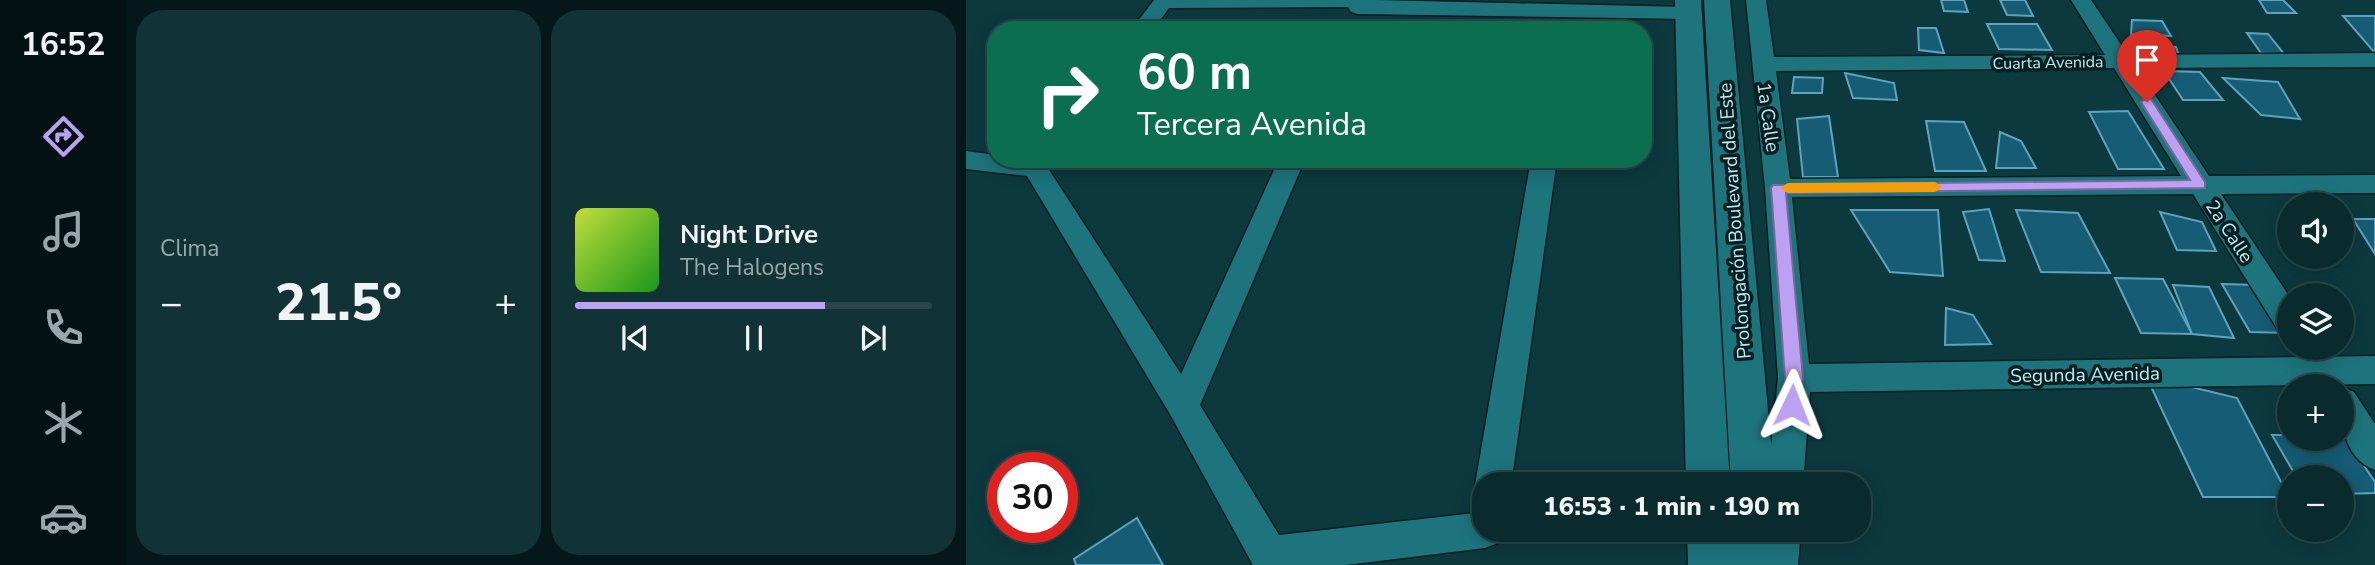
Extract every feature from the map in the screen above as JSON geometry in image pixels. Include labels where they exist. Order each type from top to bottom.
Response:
[{"type":"street","name":"1a Calle","points":[[1756,0],[1778,188],[1794,378],[1787,472]]},
{"type":"street","name":"2a Calle","points":[[2081,0],[2277,303]]},
{"type":"street","points":[[1149,21],[1164,1],[1363,3],[1567,14],[1698,4],[1708,472]]},
{"type":"street","points":[[1354,21],[1363,3]]},
{"type":"street","name":"Prolongación Boulevard del Este","points":[[1698,4],[1752,472]]},
{"type":"street","name":"Cuarta Avenida","points":[[1762,64],[2375,60]]},
{"type":"street","points":[[966,160],[987,161]]},
{"type":"street","points":[[1040,168],[1269,555],[1472,532]]},
{"type":"street","points":[[1183,406],[1288,168]]},
{"type":"street","points":[[1495,472],[1543,168]]},
{"type":"street","points":[[1778,188],[2375,184]]},
{"type":"street","name":"Segunda Avenida","points":[[1794,378],[2375,370]]},
{"type":"street","points":[[2354,421],[2375,454]]},
{"type":"street","points":[[1711,542],[1712,565]]},
{"type":"street","points":[[1758,542],[1759,565]]},
{"type":"street","points":[[1779,565],[1781,542]]},
{"type":"building","points":[[1941,0],[1964,0],[1968,12],[1944,11]]},
{"type":"building","points":[[2000,0],[2025,0],[2033,16],[2007,15]]},
{"type":"building","points":[[2259,0],[2283,0],[2296,13],[2267,13]]},
{"type":"building","points":[[2343,16],[2375,16],[2375,53]]},
{"type":"building","points":[[2132,20],[2162,21],[2171,36],[2131,34]]},
{"type":"building","points":[[1987,24],[2037,24],[2052,50],[1999,49]]},
{"type":"building","points":[[1918,28],[1936,28],[1944,53],[1919,50]]},
{"type":"building","points":[[2247,33],[2268,34],[2284,54],[2261,53]]},
{"type":"building","points":[[2146,45],[2176,47],[2179,56],[2145,55]]},
{"type":"building","points":[[2164,71],[2200,72],[2223,100],[2183,100]]},
{"type":"building","points":[[1845,73],[1894,83],[1897,100],[1853,98]]},
{"type":"building","points":[[1794,77],[1823,78],[1822,93],[1792,93]]},
{"type":"building","points":[[2223,78],[2278,82],[2300,119],[2261,115]]},
{"type":"building","points":[[2128,111],[2164,169],[2118,169],[2089,112]]},
{"type":"building","points":[[1829,116],[1838,177],[1803,177],[1797,119]]},
{"type":"building","points":[[1926,121],[1964,122],[1986,171],[1935,171]]},
{"type":"building","points":[[2000,132],[2021,141],[2036,168],[1996,168]]},
{"type":"building","points":[[1989,209],[2005,261],[1979,260],[1963,212]]},
{"type":"building","points":[[1851,210],[1938,210],[1943,276],[1890,272]]},
{"type":"building","points":[[2016,210],[2078,213],[2110,273],[2041,272]]},
{"type":"building","points":[[2160,212],[2202,222],[2216,251],[2177,250]]},
{"type":"building","points":[[2354,219],[2375,219],[2375,254],[2354,221]]},
{"type":"building","points":[[2115,278],[2163,279],[2192,334],[2141,333]]},
{"type":"building","points":[[2222,284],[2258,285],[2277,316],[2277,333],[2250,332]]},
{"type":"building","points":[[2173,285],[2209,287],[2234,338],[2192,334]]},
{"type":"building","points":[[1946,308],[1973,315],[1991,344],[1945,345]]},
{"type":"building","points":[[2146,376],[2237,398],[2277,474],[2277,497],[2203,497]]},
{"type":"building","points":[[2281,451],[2354,451],[2375,482],[2375,493],[2354,494],[2354,465],[2289,465]]},
{"type":"building","points":[[1137,518],[1163,565],[1076,565],[1074,559]]},
{"type":"slow traffic","points":[[1788,188],[1935,187]]},
{"type":"route","points":[[1792,405],[1794,378],[1778,188],[2200,185],[2147,102]]}]
